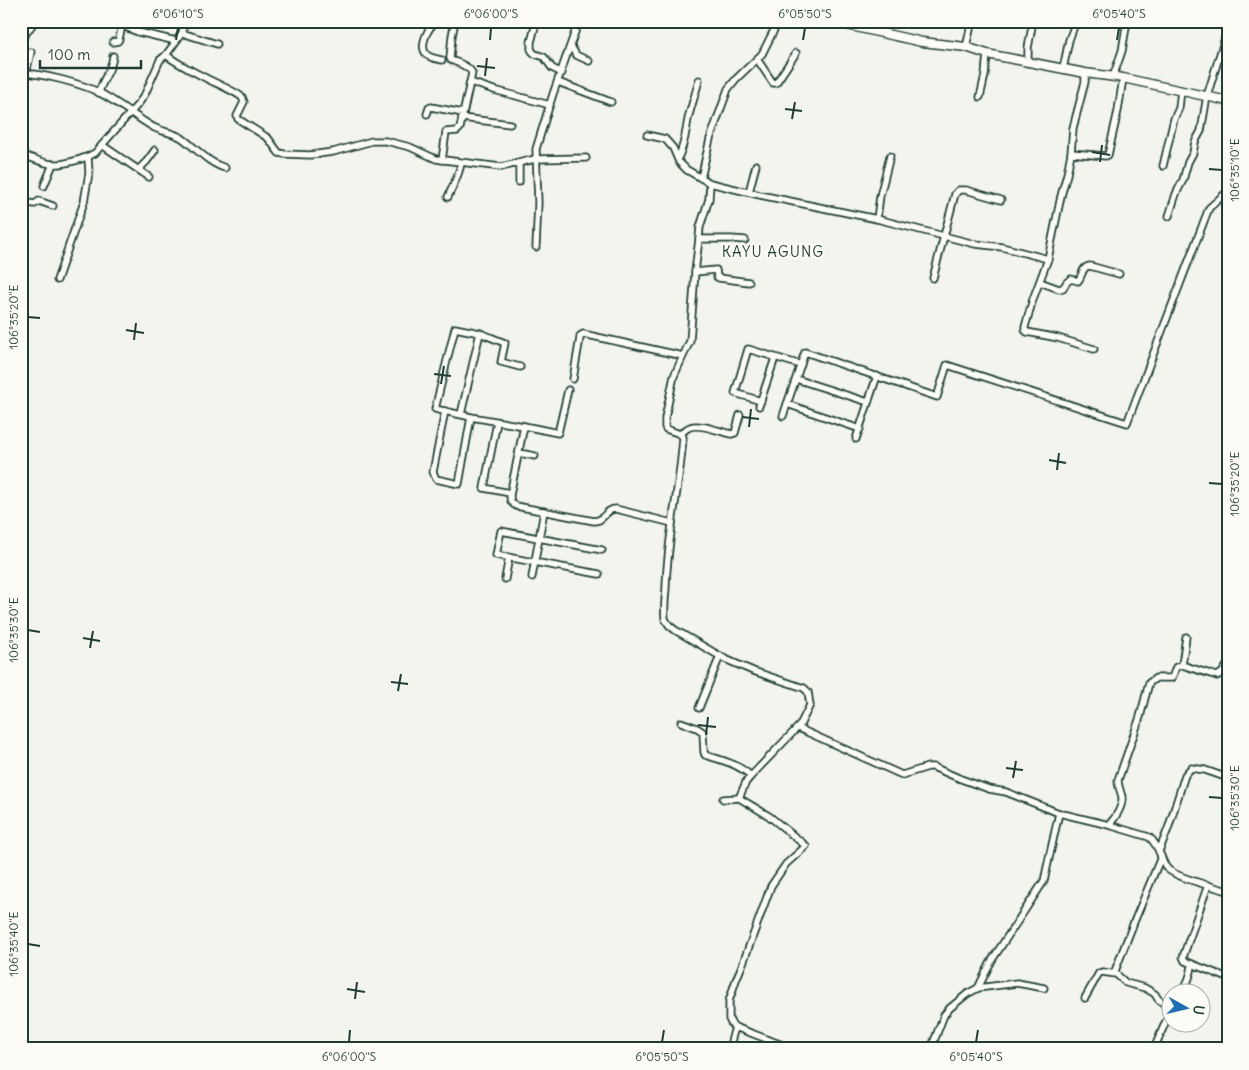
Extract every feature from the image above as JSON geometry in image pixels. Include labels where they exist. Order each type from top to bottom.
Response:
[{"type":"street","points":[[21,40],[35,21]]},
{"type":"street","points":[[110,21],[122,23],[138,32],[176,41]]},
{"type":"street","points":[[21,155],[53,164],[88,157],[102,145],[132,112],[145,94],[160,60],[182,33],[185,21]]},
{"type":"street","points":[[437,21],[432,24],[427,32],[425,50],[429,56],[442,60]]},
{"type":"street","points":[[442,160],[446,133],[459,130],[472,71],[450,58],[455,21]]},
{"type":"street","points":[[536,247],[538,203],[535,159],[537,143],[571,46],[577,21]]},
{"type":"street","points":[[701,178],[710,139],[728,89],[757,60],[775,28],[776,21]]},
{"type":"street","points":[[829,21],[922,42],[966,47],[986,54],[1085,73],[1123,78],[1228,101]]},
{"type":"street","points":[[880,32],[882,21]]},
{"type":"street","points":[[966,47],[972,21]]},
{"type":"street","points":[[1028,62],[1028,48],[1033,21]]},
{"type":"street","points":[[1063,69],[1069,40],[1076,21]]},
{"type":"street","points":[[1114,77],[1122,51],[1127,21]]},
{"type":"street","points":[[113,42],[119,39],[122,23]]},
{"type":"street","points":[[535,27],[531,42],[532,51],[544,57],[552,68],[562,73]]},
{"type":"street","points":[[1168,216],[1193,153],[1195,142],[1201,131],[1207,96],[1228,28]]},
{"type":"street","points":[[182,33],[217,44]]},
{"type":"street","points":[[571,46],[576,55],[589,61]]},
{"type":"street","points":[[31,52],[24,73],[33,73],[74,83],[99,92],[154,127],[180,136],[212,162],[225,168]]},
{"type":"street","points":[[757,60],[773,83],[776,83],[796,53]]},
{"type":"street","points":[[980,96],[985,75],[986,54]]},
{"type":"street","points":[[166,55],[180,65],[225,86],[242,97],[244,102],[237,116],[238,120],[268,138],[279,153],[310,155],[333,152],[372,140],[386,141],[410,147],[432,158],[501,167],[535,159],[586,158]]},
{"type":"street","points":[[99,92],[104,79],[112,67],[113,56]]},
{"type":"street","points":[[1085,73],[1085,82],[1074,128],[1071,153],[1048,259],[1025,324],[1027,332],[1058,338],[1094,349]]},
{"type":"street","points":[[1071,153],[1108,155],[1123,78]]},
{"type":"street","points":[[678,158],[683,148],[699,80]]},
{"type":"street","points":[[470,82],[550,105]]},
{"type":"street","points":[[558,82],[611,102]]},
{"type":"street","points":[[1162,166],[1179,108],[1181,90]]},
{"type":"street","points":[[427,114],[431,106],[462,116],[510,124]]},
{"type":"street","points":[[647,136],[665,139],[673,148],[684,168],[710,183],[813,207],[876,219],[975,244],[1002,246],[1048,259]]},
{"type":"street","points":[[102,145],[149,177]]},
{"type":"street","points":[[139,170],[155,150]]},
{"type":"street","points":[[876,219],[890,156]]},
{"type":"street","points":[[57,280],[84,202],[89,173],[88,157]]},
{"type":"street","points":[[448,197],[457,179],[460,163]]},
{"type":"street","points":[[519,163],[519,182]]},
{"type":"street","points":[[44,186],[53,164]]},
{"type":"street","points":[[749,192],[756,165]]},
{"type":"street","points":[[710,183],[709,199],[700,227],[690,341],[674,376],[665,418],[666,429],[683,437],[666,576],[666,622],[675,630],[720,656],[753,671],[804,688],[808,692],[810,701],[810,705],[798,728],[750,776],[739,798]]},
{"type":"street","points":[[933,278],[955,194],[960,190],[966,190],[1000,200]]},
{"type":"street","points":[[783,416],[805,352],[937,397],[947,365],[1127,424],[1210,208],[1228,191]]},
{"type":"street","points":[[21,203],[35,204],[41,201],[53,206]]},
{"type":"street","points":[[21,203],[26,218],[24,225]]},
{"type":"street","points":[[700,239],[731,238],[745,240]]},
{"type":"street","points":[[1040,282],[1059,289],[1063,288],[1071,279],[1078,280],[1087,266],[1119,274]]},
{"type":"street","points":[[695,272],[716,270],[717,277],[719,278],[749,282]]},
{"type":"street","points":[[520,366],[501,362],[505,343],[480,333],[455,328],[435,408],[471,417],[558,433],[568,390]]},
{"type":"street","points":[[461,414],[480,333]]},
{"type":"street","points":[[573,379],[580,336],[584,334],[683,356]]},
{"type":"street","points":[[775,358],[760,403],[735,393],[748,349],[800,365]]},
{"type":"street","points":[[856,440],[877,376]]},
{"type":"street","points":[[796,379],[868,402]]},
{"type":"street","points":[[787,404],[860,429]]},
{"type":"street","points":[[445,411],[433,472],[436,479],[459,484],[471,417]]},
{"type":"street","points":[[680,434],[689,427],[697,426],[732,434],[735,433],[740,415]]},
{"type":"street","points":[[498,422],[484,488],[510,493]]},
{"type":"street","points":[[524,426],[510,493],[512,504],[594,521],[599,520],[611,509],[616,509],[672,523]]},
{"type":"street","points":[[519,453],[535,456]]},
{"type":"street","points":[[532,577],[544,512]]},
{"type":"street","points":[[599,574],[496,555],[501,531],[602,550]]},
{"type":"street","points":[[505,579],[509,557]]},
{"type":"street","points":[[1182,665],[1186,636]]},
{"type":"street","points":[[699,708],[720,656]]},
{"type":"street","points":[[1109,825],[1115,818],[1122,803],[1118,780],[1140,717],[1149,683],[1156,678],[1172,678],[1176,667],[1182,665],[1217,676],[1225,674],[1228,664]]},
{"type":"street","points":[[681,722],[703,732],[705,755],[733,764],[750,776]]},
{"type":"street","points":[[798,728],[902,775],[933,767],[961,780],[1006,792],[1060,813],[1149,837],[1153,840],[1166,868],[1170,872],[1228,891]]},
{"type":"street","points":[[1116,974],[1160,854],[1185,775],[1191,768],[1206,770],[1228,778]]},
{"type":"street","points":[[723,799],[739,798],[769,816],[806,846],[782,870],[771,886],[729,1002],[729,1019],[732,1025],[793,1049]]},
{"type":"street","points":[[978,988],[992,960],[1044,881],[1060,813]]},
{"type":"street","points":[[1208,885],[1183,957],[1185,961],[1228,978]]},
{"type":"street","points":[[1188,982],[1192,964]]},
{"type":"street","points":[[1085,998],[1102,972],[1116,974],[1126,982],[1144,988],[1155,994],[1162,1002]]},
{"type":"street","points":[[931,1049],[944,1015],[966,994],[978,988],[1013,983],[1044,988]]},
{"type":"street","points":[[729,1049],[735,1027]]},
{"type":"street","points":[[1154,1049],[1162,1030]]},
{"type":"district","name":"KAYU AGUNG","points":[[773,252]]}]
